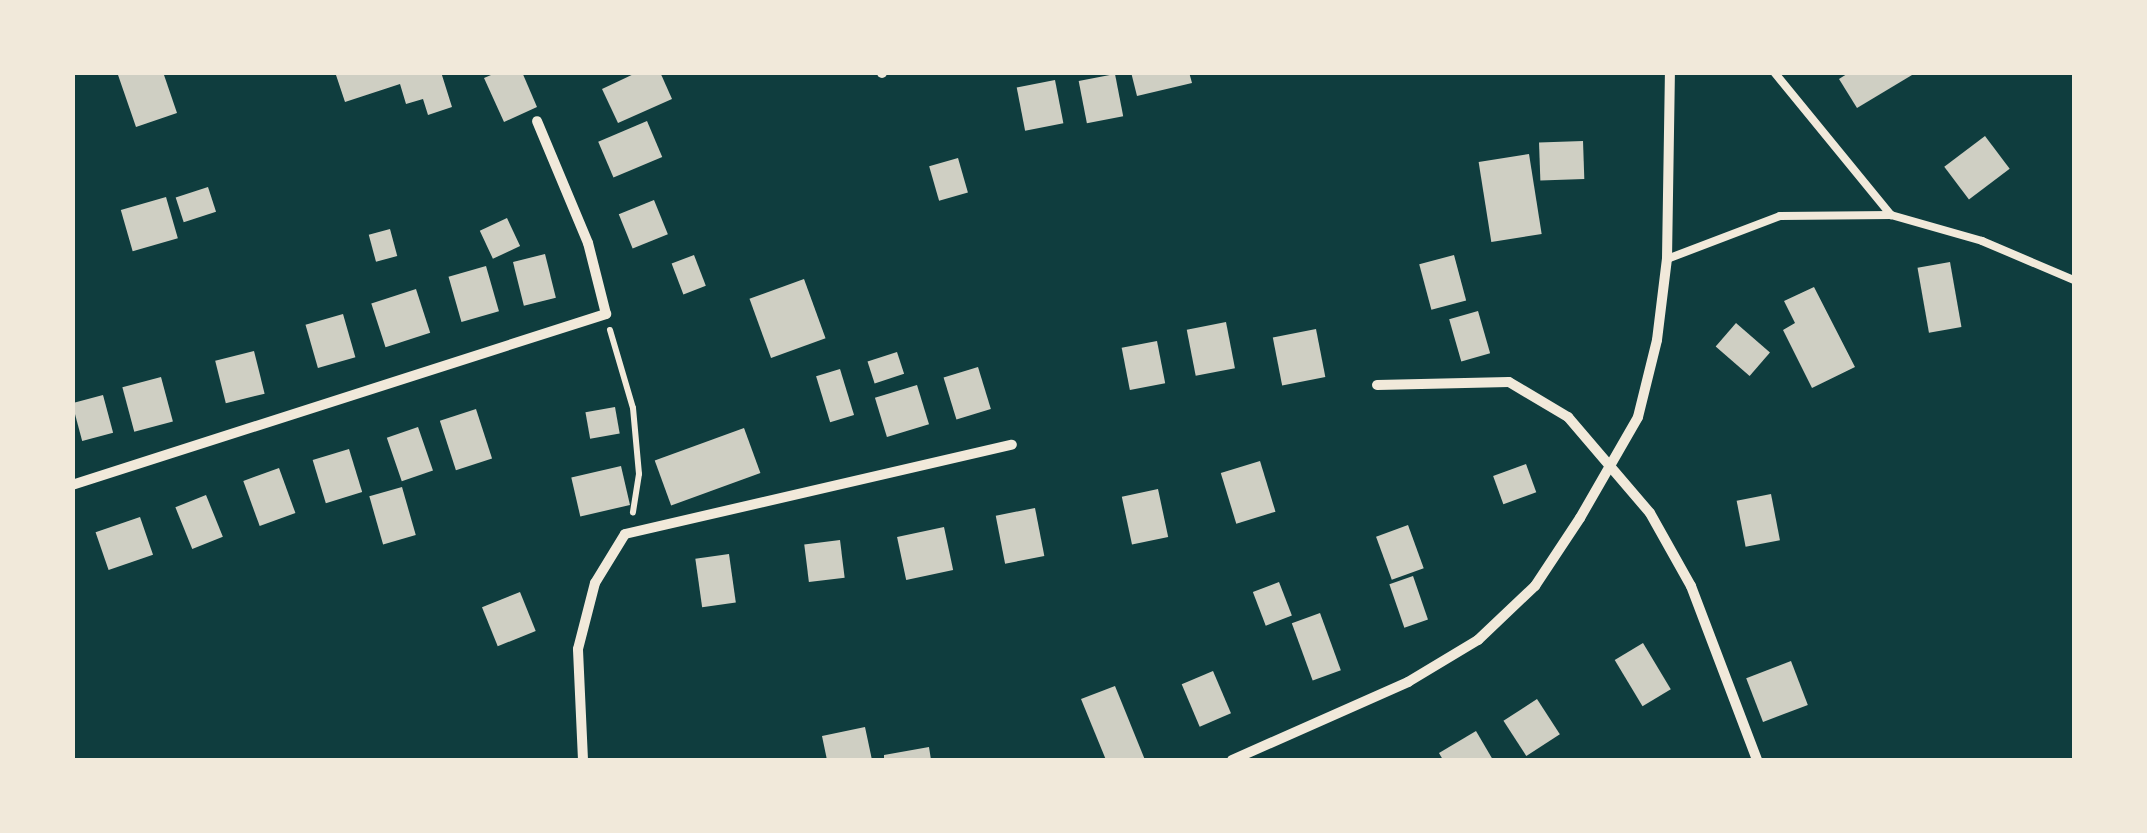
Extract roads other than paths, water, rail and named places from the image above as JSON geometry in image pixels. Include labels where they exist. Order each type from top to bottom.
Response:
[{"type":"street","points":[[1232,760],[1408,682],[1478,640],[1535,586],[1611,468],[1638,417],[1668,259],[1670,72]]},
{"type":"street","points":[[72,485],[606,314],[588,243],[537,121]]},
{"type":"street","points":[[1377,385],[1509,382],[1568,417],[1650,513],[1691,586],[1757,760]]},
{"type":"street","points":[[583,760],[576,678],[580,635],[595,583],[625,534],[1012,445]]},
{"type":"lane","points":[[1774,72],[1891,214]]},
{"type":"lane","points":[[1668,259],[1780,216],[1891,214],[2072,274]]}]
